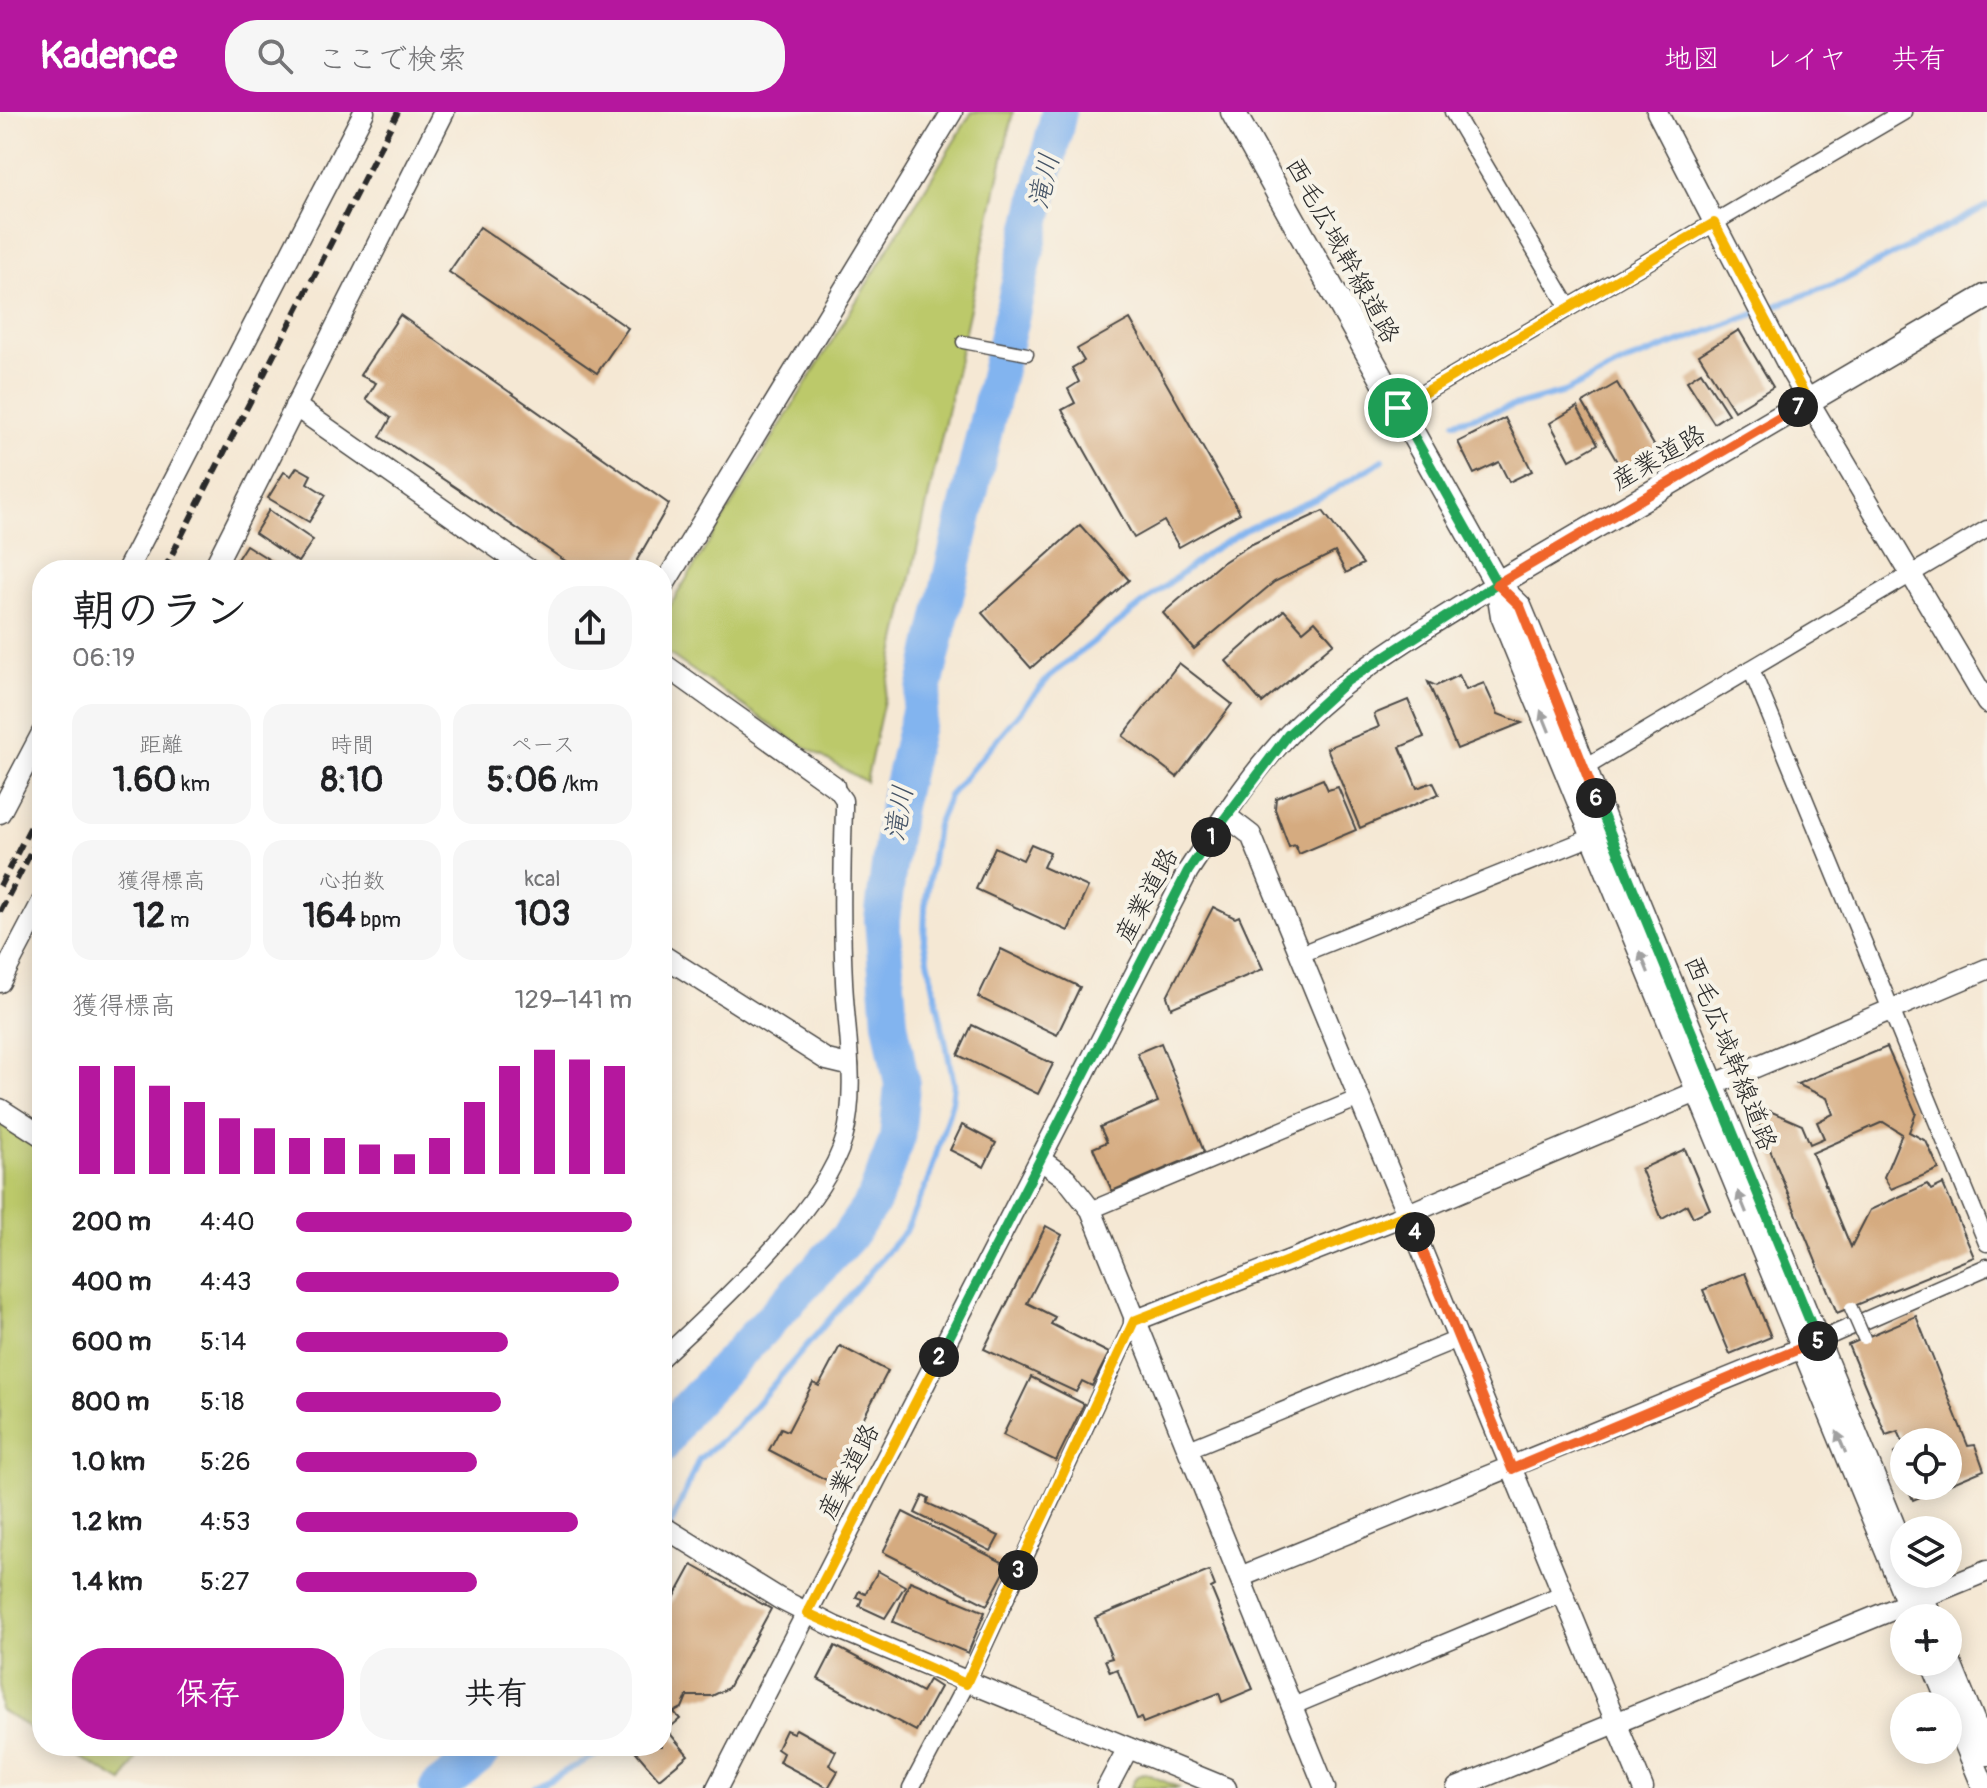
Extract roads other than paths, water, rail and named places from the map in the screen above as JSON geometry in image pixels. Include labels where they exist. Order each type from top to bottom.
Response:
[{"type":"main road","name":"西毛広域幹線道路","points":[[1233,112],[1497,584],[1520,606],[1705,1087],[1917,1604]]},
{"type":"main road","name":"産業道路","points":[[1497,584],[1987,296]]},
{"type":"main road","name":"西毛広域幹線道路","points":[[1497,584],[1502,616],[1592,837],[1705,1087]]},
{"type":"main road","name":"西毛広域幹線道路","points":[[1810,1344],[1890,1520]]},
{"type":"main road","points":[[1938,1676],[1984,1788]]},
{"type":"main road","points":[[1955,1676],[1987,1754]]},
{"type":"street","points":[[132,560],[364,112]]},
{"type":"street","points":[[218,560],[444,112]]},
{"type":"street","points":[[672,572],[952,112]]},
{"type":"street","points":[[1453,112],[1568,306]]},
{"type":"street","points":[[1657,112],[1808,401],[1987,703]]},
{"type":"street","points":[[1398,408],[1903,112]]},
{"type":"street","points":[[963,342],[1027,354]]},
{"type":"street","points":[[295,406],[515,560]]},
{"type":"street","points":[[1584,768],[1987,529]]},
{"type":"street","name":"産業道路","points":[[717,1788],[1188,871],[1225,815],[1288,735],[1347,681],[1497,584]]},
{"type":"street","points":[[1751,669],[1987,1243]]},
{"type":"street","points":[[672,670],[834,786],[844,800],[840,909],[850,1091],[844,1139],[813,1200],[706,1317],[672,1349]]},
{"type":"street","points":[[0,813],[32,752]]},
{"type":"street","points":[[1225,815],[1251,835],[1643,1788]]},
{"type":"street","points":[[1301,954],[1592,837]]},
{"type":"street","points":[[0,982],[32,921]]},
{"type":"street","points":[[672,961],[827,1060],[848,1065]]},
{"type":"street","points":[[911,1788],[966,1684],[1134,1321],[1408,1214],[1987,970]]},
{"type":"street","points":[[1091,1210],[1359,1098]]},
{"type":"street","points":[[0,1109],[32,1130]]},
{"type":"street","points":[[1041,1160],[1066,1178],[1091,1210],[1325,1788]]},
{"type":"street","points":[[1240,1577],[1512,1469],[1987,1267]]},
{"type":"street","points":[[1851,1308],[1864,1338]]},
{"type":"street","points":[[1189,1449],[1458,1339]]},
{"type":"street","points":[[672,1532],[807,1613],[966,1684],[1226,1788]]},
{"type":"street","points":[[1929,1604],[1987,1571]]},
{"type":"street","points":[[1293,1706],[1564,1593]]},
{"type":"street","points":[[1457,1788],[1617,1723],[1890,1621]]},
{"type":"street","points":[[1107,1788],[1128,1748]]},
{"type":"waterway","name":"滝川","points":[[672,1430],[683,1413],[848,1237],[874,1200],[897,1139],[902,1085],[890,1022],[882,919],[897,806],[1059,112]]},
{"type":"waterway","points":[[1455,422],[1564,392],[1626,362],[1842,281],[1987,206]]},
{"type":"waterway","points":[[672,1522],[699,1459],[736,1428],[907,1229],[929,1178],[952,1102],[954,1083],[924,941],[925,907],[937,825],[949,796],[1051,675],[1209,552],[1249,528],[1323,496],[1383,460]]},
{"type":"waterway","name":"滝川","points":[[437,1788],[479,1756]]},
{"type":"waterway","points":[[533,1788],[595,1756]]},
{"type":"railway","points":[[169,560],[398,112]]},
{"type":"railway","points":[[0,886],[32,824]]},
{"type":"railway","points":[[0,912],[32,850]]}]
